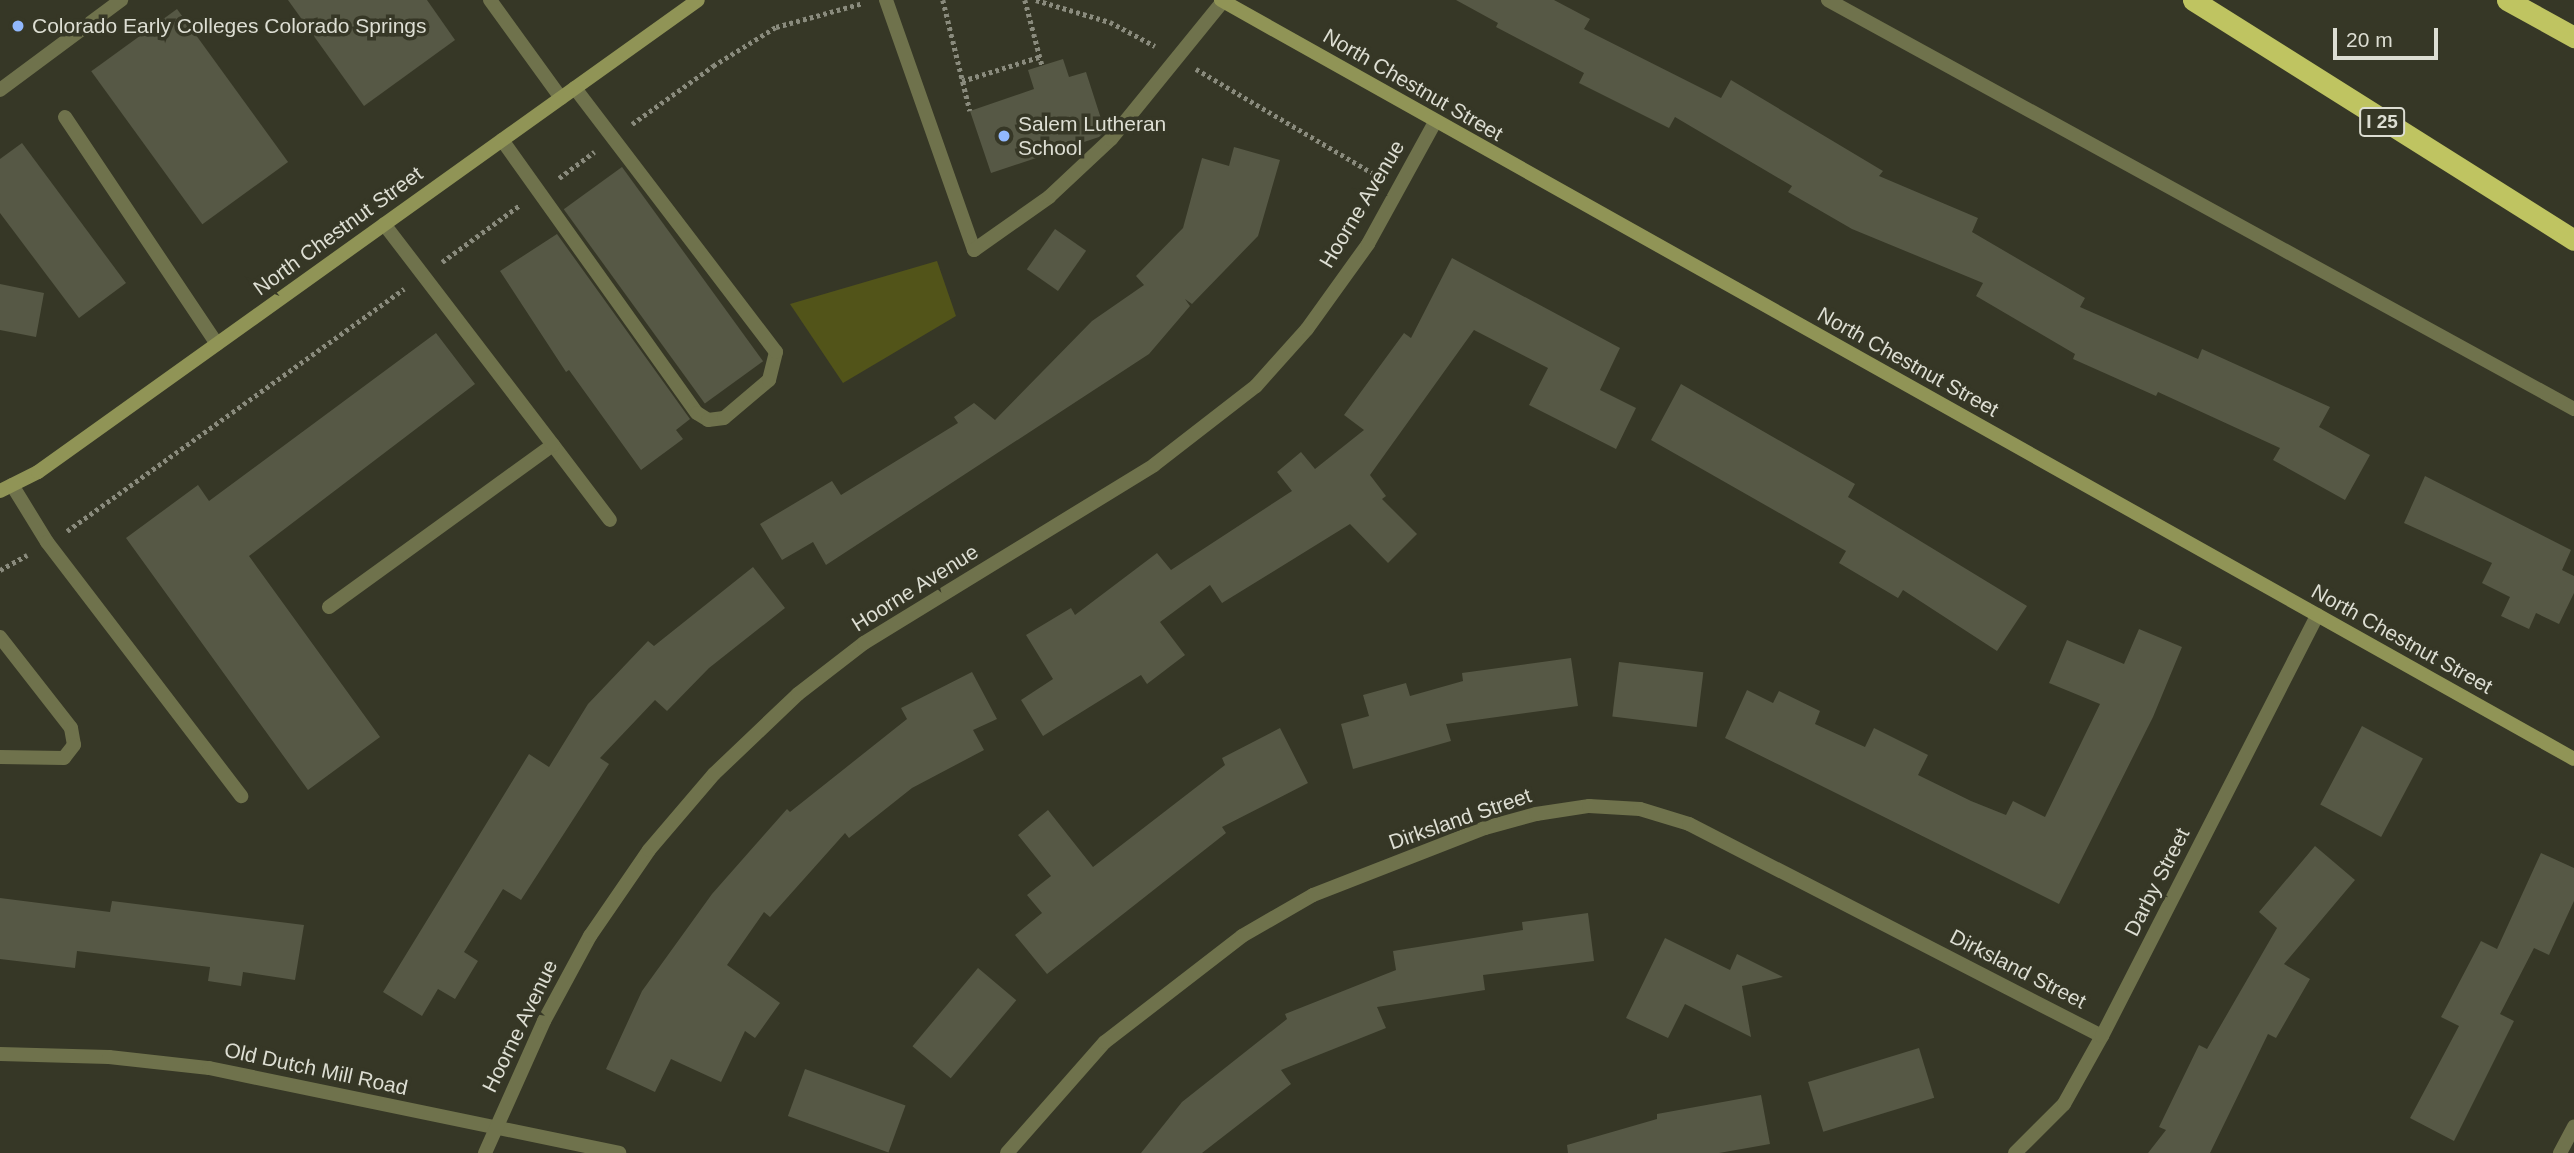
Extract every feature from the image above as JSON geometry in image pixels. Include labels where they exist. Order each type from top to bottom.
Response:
[{"type":"highway","name":"I 25","points":[[2193,0],[2574,240]]},
{"type":"highway","points":[[2507,0],[2574,37]]},
{"type":"main road","name":"North Chestnut Street","points":[[6,488],[38,472],[698,0]]},
{"type":"main road","name":"North Chestnut Street","points":[[1222,0],[2574,760]]},
{"type":"street","points":[[0,90],[121,0]]},
{"type":"street","points":[[490,0],[561,98]]},
{"type":"street","points":[[886,0],[974,250],[1049,197],[1111,139],[1178,59],[1222,0]]},
{"type":"street","points":[[1828,0],[2574,409]]},
{"type":"street","points":[[502,140],[697,413],[708,420],[724,418],[769,380],[776,352],[575,88]]},
{"type":"street","points":[[65,117],[217,344]]},
{"type":"street","name":"Hoorne Avenue","points":[[485,1153],[495,1127],[590,936],[649,850],[714,774],[797,694],[864,643],[1154,465],[1256,386],[1307,329],[1368,244],[1435,122]]},
{"type":"street","points":[[384,224],[610,520]]},
{"type":"street","points":[[329,607],[553,445]]},
{"type":"street","points":[[6,488],[241,796]]},
{"type":"street","name":"Darby Street","points":[[2015,1153],[2064,1104],[2102,1036],[2317,615]]},
{"type":"street","points":[[0,637],[71,729],[74,746],[64,758],[0,757]]},
{"type":"street","name":"Dirksland Street","points":[[1007,1153],[1105,1042],[1242,936],[1313,895],[1485,828],[1536,814],[1589,806],[1640,809],[1689,824],[2102,1036]]},
{"type":"street","name":"Old Dutch Mill Road","points":[[0,1054],[109,1057],[209,1068],[619,1153]]},
{"type":"street","points":[[2560,1153],[2574,1127]]},
{"type":"path","points":[[943,0],[970,111]]},
{"type":"path","points":[[1024,0],[1042,65]]},
{"type":"path","points":[[1036,0],[1110,22],[1399,189]]},
{"type":"path","points":[[962,80],[1040,57]]},
{"type":"shaded area","points":[[937,261],[956,316],[843,383],[790,304]]},
{"type":"building","points":[[288,0],[427,0],[455,40],[364,106]]},
{"type":"building","points":[[1456,0],[1554,0],[1590,19],[1584,29],[1721,98],[1731,80],[1883,171],[1879,176],[1978,218],[1972,232],[2085,298],[2080,307],[2198,359],[2202,349],[2330,407],[2319,427],[2370,455],[2345,500],[2273,460],[2280,448],[2158,392],[2156,396],[2073,359],[2075,354],[1976,296],[1983,283],[1852,229],[1788,192],[1792,186],[1675,117],[1669,128],[1579,83],[1584,73],[1496,27],[1498,23]]},
{"type":"building","points":[[177,9],[288,162],[202,224],[91,71]]},
{"type":"building","points":[[1063,59],[1069,77],[1086,72],[1105,131],[1099,137],[991,173],[970,111],[1034,89],[1028,70]]},
{"type":"building","points":[[22,143],[126,283],[79,318],[0,213],[0,159]]},
{"type":"building","points":[[1234,147],[1280,160],[1258,236],[1192,304],[1185,299],[1190,306],[1149,354],[826,565],[813,542],[782,560],[760,524],[832,481],[841,495],[958,423],[954,417],[974,403],[995,420],[1092,321],[1144,285],[1136,276],[1183,228],[1202,158],[1229,166]]},
{"type":"building","points":[[622,167],[763,361],[705,403],[564,209]]},
{"type":"building","points":[[1055,229],[1086,251],[1058,291],[1027,269]]},
{"type":"building","points":[[557,234],[690,419],[676,430],[683,439],[641,470],[569,370],[566,372],[500,271]]},
{"type":"building","points":[[1452,258],[1620,348],[1600,390],[1636,408],[1616,449],[1529,405],[1548,368],[1474,330],[1370,475],[1386,496],[1382,499],[1417,534],[1388,563],[1350,524],[1222,603],[1210,585],[1160,622],[1185,655],[1147,684],[1141,675],[1043,736],[1021,700],[1053,679],[1026,635],[1071,608],[1075,615],[1157,553],[1171,570],[1292,491],[1277,472],[1301,452],[1315,469],[1364,430],[1344,415],[1404,333],[1411,338]]},
{"type":"building","points":[[0,284],[44,293],[36,337],[0,330]]},
{"type":"building","points":[[436,333],[475,384],[249,556],[380,737],[308,790],[126,538],[198,485],[209,501]]},
{"type":"building","points":[[1681,384],[1855,484],[1848,497],[2027,606],[1997,651],[1903,590],[1898,598],[1839,563],[1846,551],[1651,440]]},
{"type":"building","points":[[2425,476],[2571,550],[2562,570],[2574,576],[2574,593],[2559,624],[2536,613],[2529,629],[2501,616],[2510,597],[2482,583],[2492,563],[2404,523]]},
{"type":"building","points":[[753,567],[785,608],[709,668],[667,711],[655,700],[600,758],[609,764],[521,900],[503,889],[464,952],[478,961],[455,999],[438,989],[422,1016],[383,992],[529,754],[549,767],[588,704],[648,641],[654,646]]},
{"type":"building","points":[[2139,629],[2182,647],[2153,717],[2059,904],[1725,738],[1747,690],[1773,703],[1779,691],[1820,711],[1815,724],[1865,747],[1874,728],[1928,755],[1918,775],[1971,801],[2006,815],[2013,801],[2045,817],[2100,704],[2049,683],[2067,640],[2124,664]]},
{"type":"building","points":[[1571,658],[1578,706],[1446,724],[1451,741],[1353,769],[1341,724],[1369,716],[1363,695],[1406,683],[1410,696],[1463,681],[1462,673]]},
{"type":"building","points":[[1619,662],[1703,672],[1697,727],[1612,717]]},
{"type":"building","points":[[972,672],[997,719],[973,730],[984,750],[912,788],[849,838],[845,833],[770,917],[764,912],[727,965],[780,1003],[755,1038],[745,1031],[721,1082],[671,1059],[655,1092],[606,1069],[642,991],[712,894],[787,809],[790,812],[907,719],[901,708]]},
{"type":"building","points":[[2362,726],[2423,758],[2381,837],[2320,805]]},
{"type":"building","points":[[1280,728],[1308,783],[1222,827],[1226,833],[1047,974],[1015,935],[1042,913],[1027,895],[1051,876],[1018,835],[1048,810],[1093,867],[1225,765],[1222,758]]},
{"type":"building","points":[[2315,846],[2355,880],[2284,964],[2310,979],[2276,1038],[2268,1034],[2210,1153],[2148,1153],[2166,1130],[2159,1127],[2199,1045],[2207,1049],[2277,928],[2259,912]]},
{"type":"building","points":[[2541,853],[2574,868],[2574,901],[2549,955],[2534,948],[2500,1014],[2514,1021],[2454,1141],[2410,1118],[2459,1026],[2441,1017],[2481,941],[2497,949]]},
{"type":"building","points":[[0,898],[110,912],[112,901],[304,925],[295,980],[243,972],[241,986],[208,981],[210,967],[77,951],[75,968],[0,959]]},
{"type":"building","points":[[1588,913],[1594,961],[1483,975],[1485,990],[1377,1007],[1386,1028],[1281,1070],[1291,1084],[1202,1153],[1141,1153],[1182,1102],[1287,1019],[1285,1014],[1396,970],[1393,951],[1523,930],[1522,922]]},
{"type":"building","points":[[1665,938],[1730,970],[1737,954],[1783,977],[1742,986],[1751,1037],[1685,1004],[1668,1038],[1626,1018]]},
{"type":"building","points":[[978,968],[1016,1000],[951,1078],[912,1046]]},
{"type":"building","points":[[1919,1048],[1934,1098],[1823,1132],[1808,1082]]},
{"type":"building","points":[[805,1069],[906,1106],[888,1153],[788,1116]]},
{"type":"building","points":[[1761,1095],[1770,1144],[1719,1153],[1568,1153],[1567,1145],[1657,1119],[1657,1114]]},
{"type":"place","name":"Colorado Early Colleges Colorado Springs","points":[[18,26]]},
{"type":"place","name":"Salem Lutheran School","points":[[1004,136]]}]
